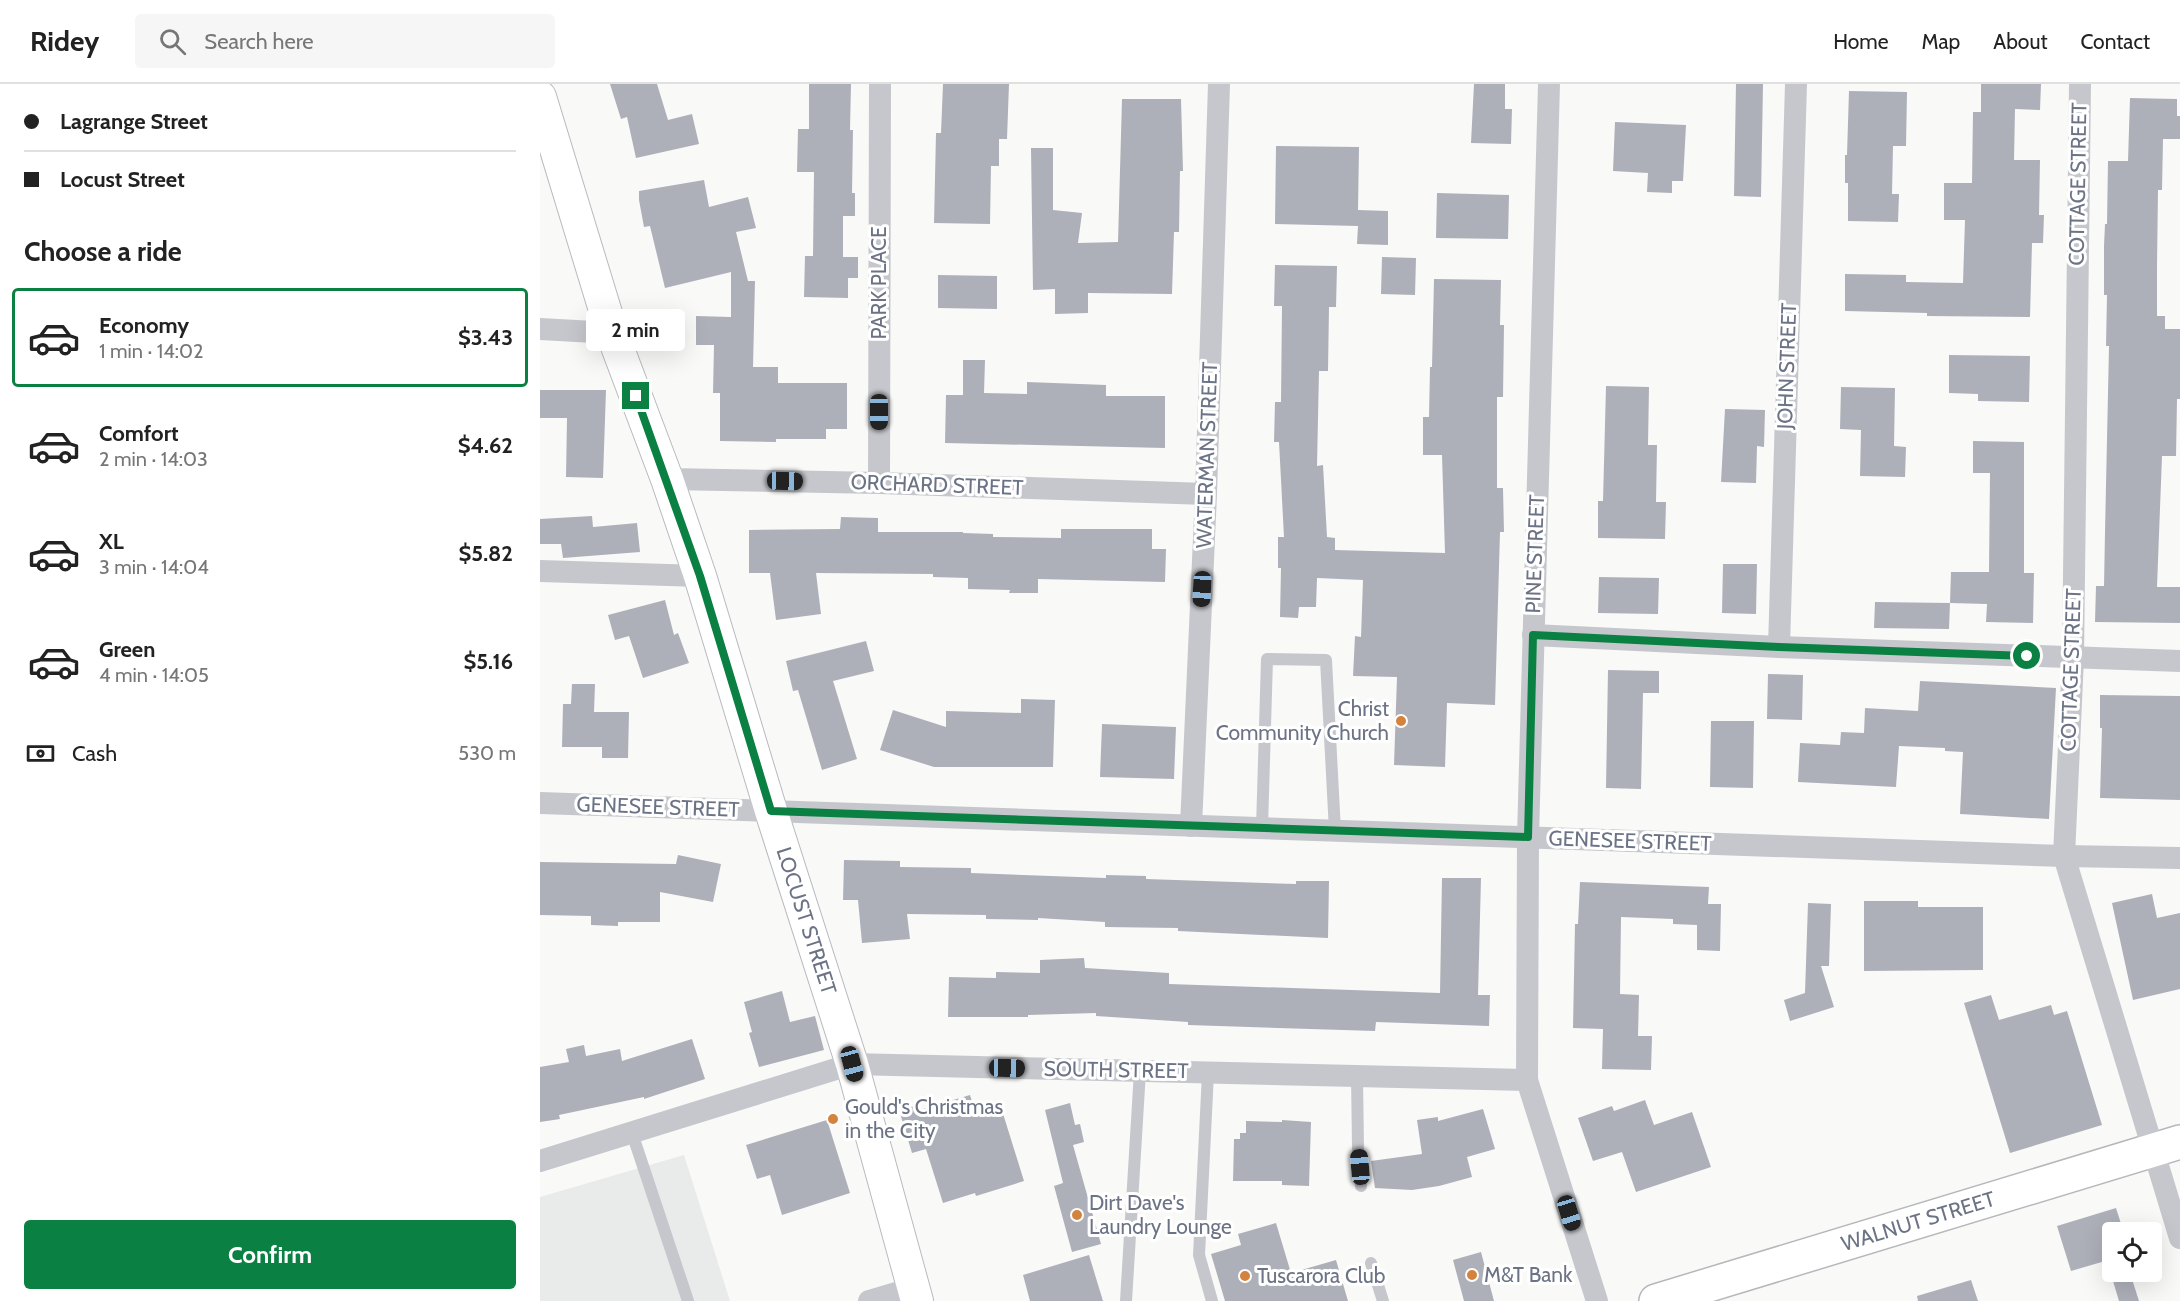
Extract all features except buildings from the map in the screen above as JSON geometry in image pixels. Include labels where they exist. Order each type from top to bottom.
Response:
[{"type":"highway","name":"WALNUT STREET","points":[[1656,1301],[2167,1146]]},
{"type":"street","name":"PARK PLACE","points":[[879,483],[880,84]]},
{"type":"street","name":"WATERMAN STREET","points":[[1191,826],[1206,494],[1219,84]]},
{"type":"street","name":"PINE STREET","points":[[1550,84],[1528,837],[1527,1080],[1597,1301]]},
{"type":"street","name":"JOHN STREET","points":[[1779,647],[1796,84]]},
{"type":"street","name":"COTTAGE STREET","points":[[2080,84],[2073,658],[2064,856],[2167,1146],[2180,1238]]},
{"type":"street","name":"LOCUST STREET","points":[[540,97],[612,333],[667,479],[700,576],[771,811],[852,1064],[915,1294]]},
{"type":"street","points":[[540,329],[612,333]]},
{"type":"street","name":"ORCHARD STREET","points":[[667,479],[879,483],[1206,494]]},
{"type":"street","points":[[540,571],[700,576]]},
{"type":"street","points":[[1533,635],[1779,647],[2180,661]]},
{"type":"street","name":"GENESEE STREET","points":[[540,803],[2064,856],[2180,858]]},
{"type":"street","name":"SOUTH STREET","points":[[540,1161],[852,1064],[1527,1080]]},
{"type":"street","points":[[869,1301],[915,1294]]},
{"type":"lane","points":[[1262,828],[1267,659],[1326,660],[1335,831]]},
{"type":"lane","points":[[1126,1301],[1140,1071]]},
{"type":"lane","points":[[1208,1073],[1199,1255],[1212,1301]]},
{"type":"lane","points":[[1357,1076],[1361,1186]]},
{"type":"lane","points":[[632,1133],[688,1301]]},
{"type":"lane","points":[[1371,1263],[1383,1301]]},
{"type":"shaded area","points":[[684,1155],[730,1301],[540,1301],[540,1197]]},
{"type":"place","name":"Christ Community Church","points":[[1401,721]]},
{"type":"place","name":"Gould's Christmas in the City","points":[[833,1119]]},
{"type":"place","name":"Dirt Dave's Laundry Lounge","points":[[1077,1215]]},
{"type":"place","name":"M&T Bank","points":[[1472,1275]]},
{"type":"place","name":"Tuscarora Club","points":[[1245,1276]]},
{"type":"route","points":[[636,396],[700,576],[771,811],[1528,837],[1533,635],[2027,656]]}]
